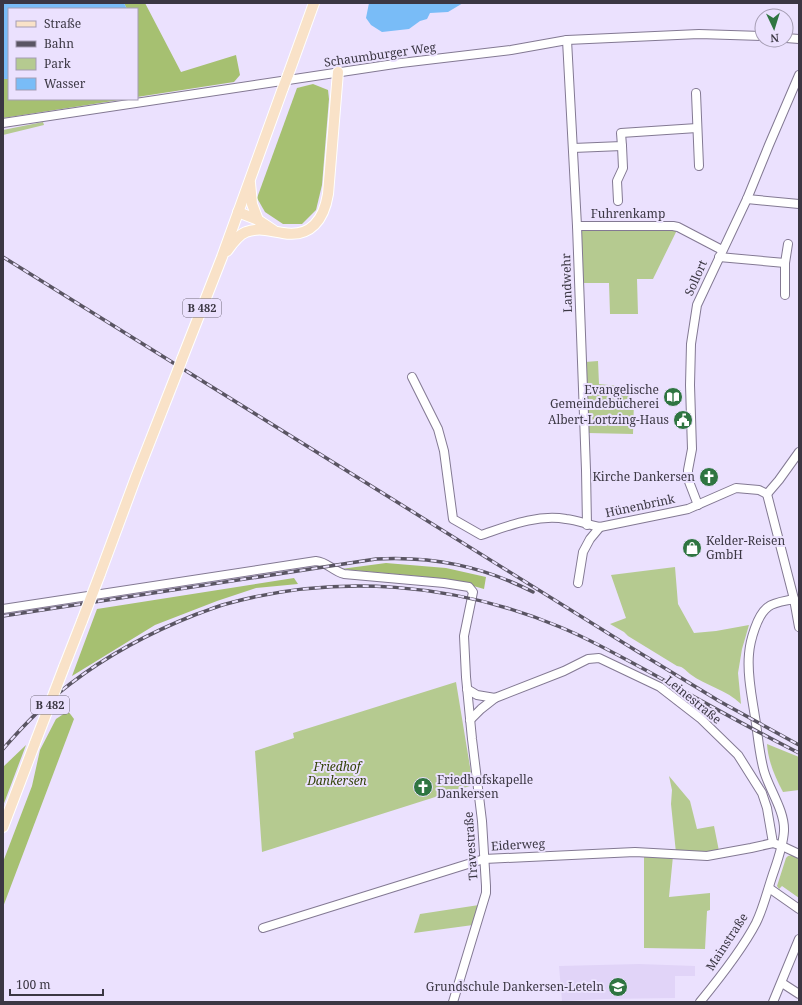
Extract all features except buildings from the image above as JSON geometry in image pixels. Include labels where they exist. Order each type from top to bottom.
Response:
[{"type":"main road","name":"B 482","points":[[3,827],[136,477],[222,257],[314,3]]},
{"type":"main road","points":[[222,257],[240,235],[252,230],[296,234],[308,230],[318,222],[326,206],[338,72]]},
{"type":"main road","points":[[250,179],[252,204],[258,220]]},
{"type":"main road","points":[[237,216],[258,220],[277,232]]},
{"type":"main road","points":[[237,216],[260,230]]},
{"type":"street","name":"Schaumburger Weg","points":[[3,123],[338,72],[511,50],[567,40],[699,34],[754,36]]},
{"type":"street","name":"Landwehr","points":[[567,40],[577,226],[587,525]]},
{"type":"street","name":"Sollort","points":[[698,506],[688,479],[692,449],[690,385],[691,344],[697,305],[747,199],[799,75]]},
{"type":"street","points":[[696,93],[699,166]]},
{"type":"street","points":[[618,201],[617,181],[623,168],[621,133],[697,128]]},
{"type":"street","points":[[573,148],[622,146]]},
{"type":"street","points":[[747,199],[799,204]]},
{"type":"street","name":"Fuhrenkamp","points":[[577,226],[673,226],[678,227],[721,254]]},
{"type":"street","points":[[785,295],[785,264],[788,244]]},
{"type":"street","points":[[721,254],[785,264]]},
{"type":"street","name":"Hünenbrink","points":[[412,377],[438,429],[444,451],[453,519],[481,535],[519,523],[542,518],[567,519],[600,527],[698,506],[736,488],[760,490],[767,494]]},
{"type":"street","points":[[799,452],[767,494],[796,604],[799,627]]},
{"type":"street","points":[[578,583],[583,552],[590,539],[600,527]]},
{"type":"street","name":"Travestraße","points":[[3,609],[316,560],[323,562],[331,568],[344,574],[444,582],[469,587],[473,592],[464,636],[470,720],[482,821],[486,893],[453,1002]]},
{"type":"street","name":"Mainstraße","points":[[700,1002],[738,951],[757,921],[782,846],[784,828],[779,806],[766,777],[761,758],[749,671],[749,654],[757,624],[764,611],[773,604],[796,604]]},
{"type":"street","name":"Leinestraße","points":[[470,720],[495,698],[564,671],[588,659],[599,658],[660,687],[700,718],[738,755],[762,793],[767,808],[773,843]]},
{"type":"street","points":[[467,689],[477,695],[495,698]]},
{"type":"street","points":[[773,843],[799,854]]},
{"type":"street","name":"Eiderweg","points":[[263,928],[484,859],[636,852],[707,856],[773,843]]},
{"type":"street","points":[[769,888],[799,909]]},
{"type":"street","points":[[773,1002],[799,939]]},
{"type":"street","points":[[782,983],[799,994]]},
{"type":"shaded area","name":"Grundschule Dankersen-Leteln","points":[[639,964],[695,966],[695,976],[675,976],[675,998],[562,1001],[559,966]]},
{"type":"green space","points":[[124,3],[145,3],[181,72],[236,55],[240,75],[234,82],[138,97],[138,8],[126,8]]},
{"type":"green space","points":[[3,79],[8,79],[8,100],[120,100],[3,118]]},
{"type":"green space","points":[[313,84],[328,90],[329,99],[322,185],[316,210],[302,224],[283,224],[265,212],[257,198],[297,88]]},
{"type":"green space","points":[[43,122],[44,125],[3,135],[3,130]]},
{"type":"green space","points":[[583,228],[670,228],[677,230],[653,279],[637,279],[638,314],[610,314],[609,283],[581,283],[580,232]]},
{"type":"green space","points":[[598,361],[599,384],[628,387],[629,398],[634,401],[633,434],[588,433],[585,362]]},
{"type":"green space","points":[[386,563],[446,568],[486,577],[484,589],[449,579],[341,569]]},
{"type":"green space","points":[[675,567],[678,604],[694,633],[749,625],[742,649],[738,673],[741,704],[729,695],[696,678],[683,668],[677,666],[610,624],[626,618],[611,575]]},
{"type":"green space","points":[[294,578],[298,584],[256,588],[217,601],[155,625],[72,676],[97,609]]},
{"type":"green space","name":"Friedhof Dankersen","points":[[456,682],[473,785],[262,852],[255,751],[294,738],[293,733]]},
{"type":"green space","points":[[68,711],[74,719],[3,907],[3,862],[32,786],[40,750],[56,719]]},
{"type":"green space","points":[[767,744],[799,757],[799,790],[783,792],[772,769]]},
{"type":"green space","points":[[26,745],[3,806],[3,767]]},
{"type":"green space","points":[[669,776],[690,801],[697,829],[714,826],[719,851],[703,854],[676,853],[671,804],[672,790]]},
{"type":"green space","points":[[644,854],[673,856],[669,897],[710,893],[710,910],[707,911],[705,949],[644,948]]},
{"type":"green space","points":[[792,855],[799,859],[799,898],[782,886],[779,889],[777,886],[786,858]]},
{"type":"green space","points":[[479,905],[473,925],[414,933],[420,914]]},
{"type":"water","points":[[3,3],[124,3],[126,8],[8,8],[8,79],[3,79]]},
{"type":"water","points":[[369,3],[463,3],[448,12],[430,13],[427,19],[420,21],[409,29],[382,32],[371,25],[366,18]]},
{"type":"railway","points":[[3,257],[635,650],[719,701],[799,745]]},
{"type":"railway","points":[[3,616],[376,559],[397,558],[437,561],[476,569],[495,575],[533,592]]},
{"type":"railway","points":[[3,749],[35,715],[70,684],[115,653],[163,628],[219,606],[268,594],[310,588],[353,586],[395,587],[437,592],[479,600],[520,612],[584,637],[799,753]]},
{"type":"place","name":"Evangelische Gemeindebücherei","points":[[673,397]]},
{"type":"place","name":"Albert-Lortzing-Haus","points":[[683,420]]},
{"type":"place","name":"Kirche Dankersen","points":[[709,477]]},
{"type":"place","name":"Kelder-Reisen GmbH","points":[[692,548]]},
{"type":"place","name":"Friedhofskapelle Dankersen","points":[[423,787]]},
{"type":"place","name":"Grundschule Dankersen-Leteln","points":[[618,987]]}]
